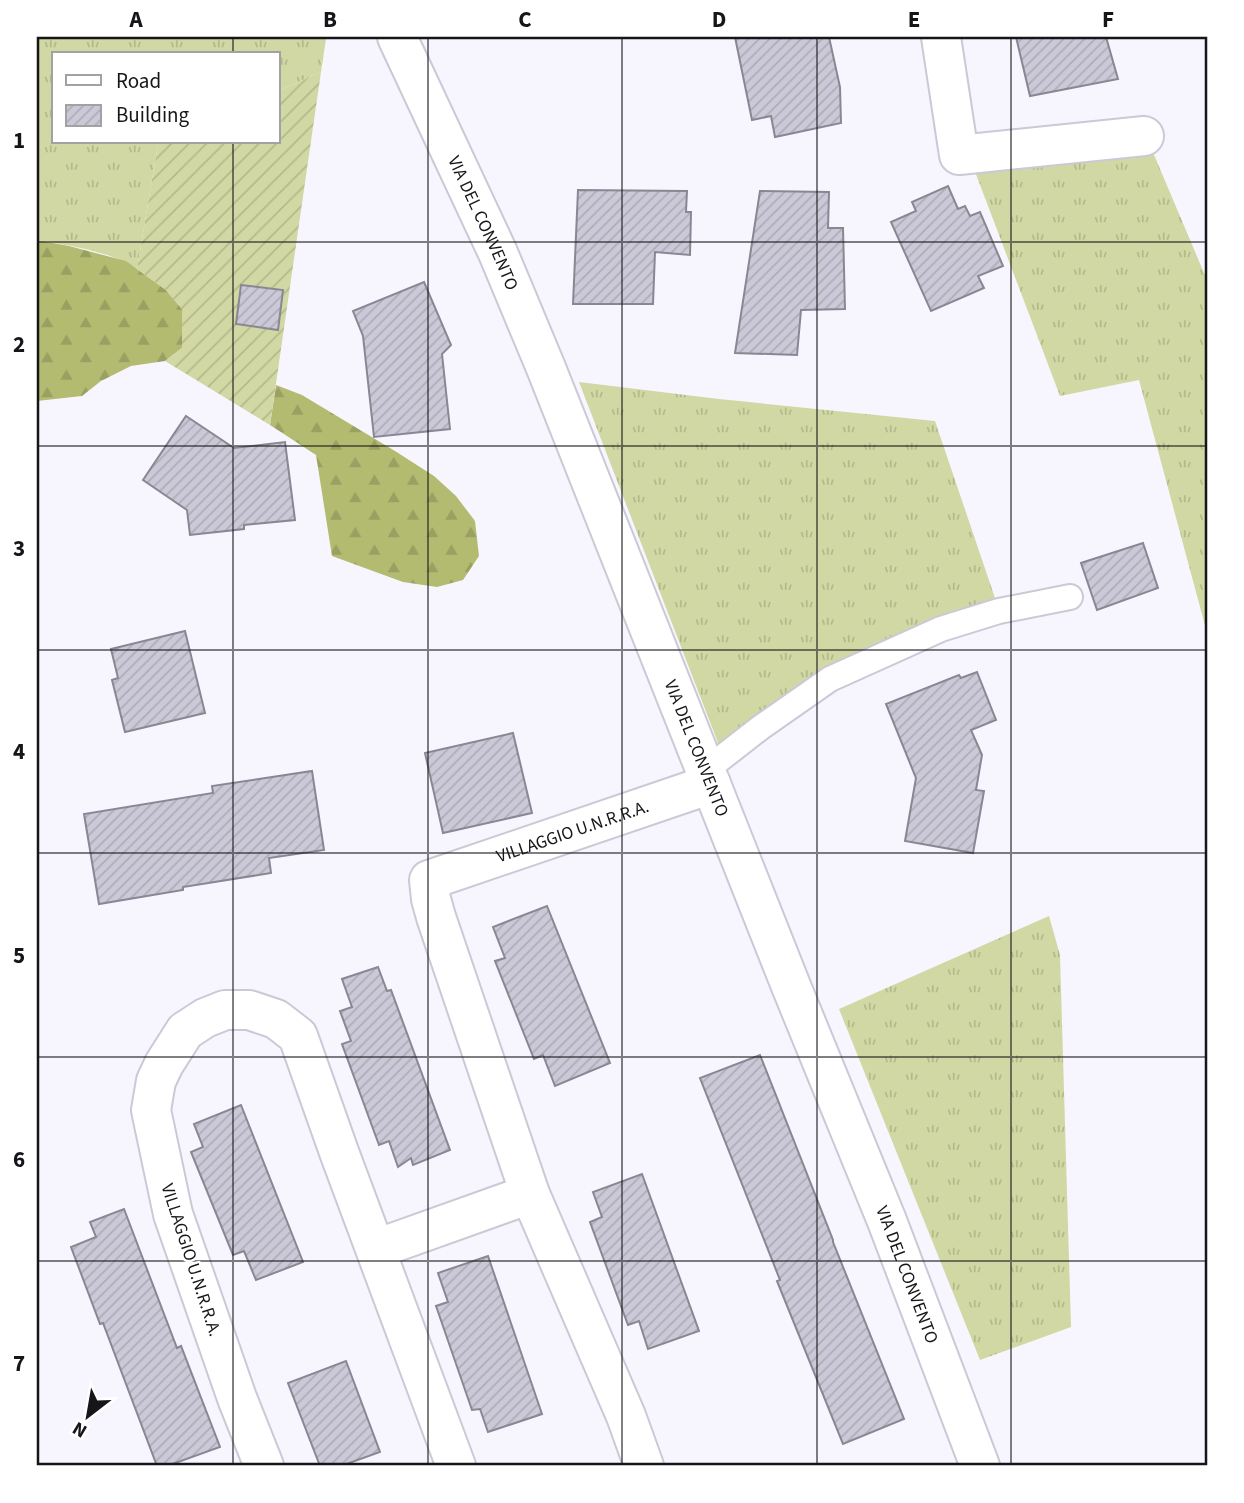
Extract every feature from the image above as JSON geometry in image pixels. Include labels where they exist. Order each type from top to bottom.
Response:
[{"type":"street","name":"VIA DEL CONVENTO","points":[[397,37],[498,253],[546,368],[887,1221],[980,1466]]},
{"type":"street","points":[[941,37],[959,155],[1144,136]]},
{"type":"street","name":"VILLAGGIO U.N.R.R.A.","points":[[644,1466],[626,1416],[530,1194],[436,917],[429,880],[709,777]]},
{"type":"street","name":"VILLAGGIO U.N.R.R.A.","points":[[264,1466],[237,1398],[173,1214],[151,1110],[156,1081],[185,1031],[205,1018],[225,1010],[250,1010],[276,1019],[298,1036],[456,1466]]},
{"type":"street","points":[[376,1250],[530,1194]]},
{"type":"lane","points":[[709,777],[760,729],[830,679],[941,629],[999,611],[1070,597]]},
{"type":"green space","points":[[37,37],[332,37],[326,39],[321,72],[280,90],[280,52],[52,52],[52,144],[158,144],[137,269],[103,254],[37,240]]},
{"type":"green space","points":[[321,72],[270,425],[165,361],[182,348],[182,309],[166,290],[137,269],[158,144],[280,144],[280,90]]},
{"type":"green space","points":[[1152,150],[1207,280],[1207,633],[1139,380],[1060,396],[974,169]]},
{"type":"green space","points":[[37,240],[126,261],[166,290],[182,309],[182,348],[165,361],[131,366],[101,381],[82,396],[37,401]]},
{"type":"green space","points":[[579,382],[935,421],[995,598],[931,626],[720,748]]},
{"type":"green space","points":[[276,385],[302,395],[395,451],[434,476],[456,496],[475,521],[479,556],[463,580],[437,587],[403,582],[332,556],[316,455],[270,425]]},
{"type":"green space","points":[[1049,916],[1060,955],[1071,1327],[980,1360],[839,1009]]},
{"type":"building","points":[[735,37],[829,37],[840,87],[841,123],[775,137],[771,116],[752,120]]},
{"type":"building","points":[[1016,37],[1106,37],[1118,79],[1030,96]]},
{"type":"building","points":[[948,186],[958,209],[965,206],[970,216],[980,212],[1003,266],[978,276],[984,288],[931,311],[891,222],[916,211],[912,202]]},
{"type":"building","points":[[578,190],[687,191],[686,212],[691,212],[690,255],[655,252],[653,304],[573,304]]},
{"type":"building","points":[[760,191],[829,192],[828,228],[843,228],[845,309],[801,310],[797,355],[735,353]]},
{"type":"building","points":[[424,282],[451,345],[442,354],[450,429],[374,437],[363,336],[353,311]]},
{"type":"building","points":[[241,285],[283,290],[278,330],[236,324]]},
{"type":"building","points":[[186,416],[234,448],[285,442],[295,520],[244,525],[244,529],[190,535],[187,510],[143,480]]},
{"type":"building","points":[[1143,543],[1158,588],[1097,610],[1081,563]]},
{"type":"building","points":[[185,631],[205,713],[125,732],[112,680],[118,678],[111,649]]},
{"type":"building","points":[[977,672],[996,720],[971,730],[982,755],[976,790],[984,791],[973,853],[905,841],[916,778],[886,704],[959,675],[961,678]]},
{"type":"building","points":[[513,733],[532,813],[443,833],[425,753]]},
{"type":"building","points":[[312,771],[324,850],[269,858],[271,873],[99,904],[84,814],[213,793],[212,786]]},
{"type":"building","points":[[547,906],[610,1063],[555,1086],[543,1055],[534,1059],[495,961],[505,958],[493,927]]},
{"type":"building","points":[[378,967],[387,991],[391,990],[450,1150],[413,1165],[411,1158],[398,1167],[389,1141],[379,1145],[342,1044],[351,1041],[340,1011],[352,1007],[342,979]]},
{"type":"building","points":[[760,1055],[904,1419],[843,1444],[777,1281],[780,1280],[700,1078]]},
{"type":"building","points":[[241,1105],[303,1262],[256,1280],[244,1251],[233,1255],[191,1152],[203,1147],[194,1124]]},
{"type":"building","points":[[642,1174],[699,1331],[648,1349],[639,1321],[628,1325],[590,1222],[602,1217],[593,1192]]},
{"type":"building","points":[[124,1209],[177,1348],[181,1346],[220,1447],[167,1466],[157,1466],[71,1247],[96,1237],[90,1222]]},
{"type":"building","points":[[488,1256],[542,1414],[488,1432],[480,1409],[472,1410],[436,1306],[448,1302],[438,1273]]},
{"type":"building","points":[[346,1361],[380,1452],[341,1466],[320,1466],[288,1383]]}]
